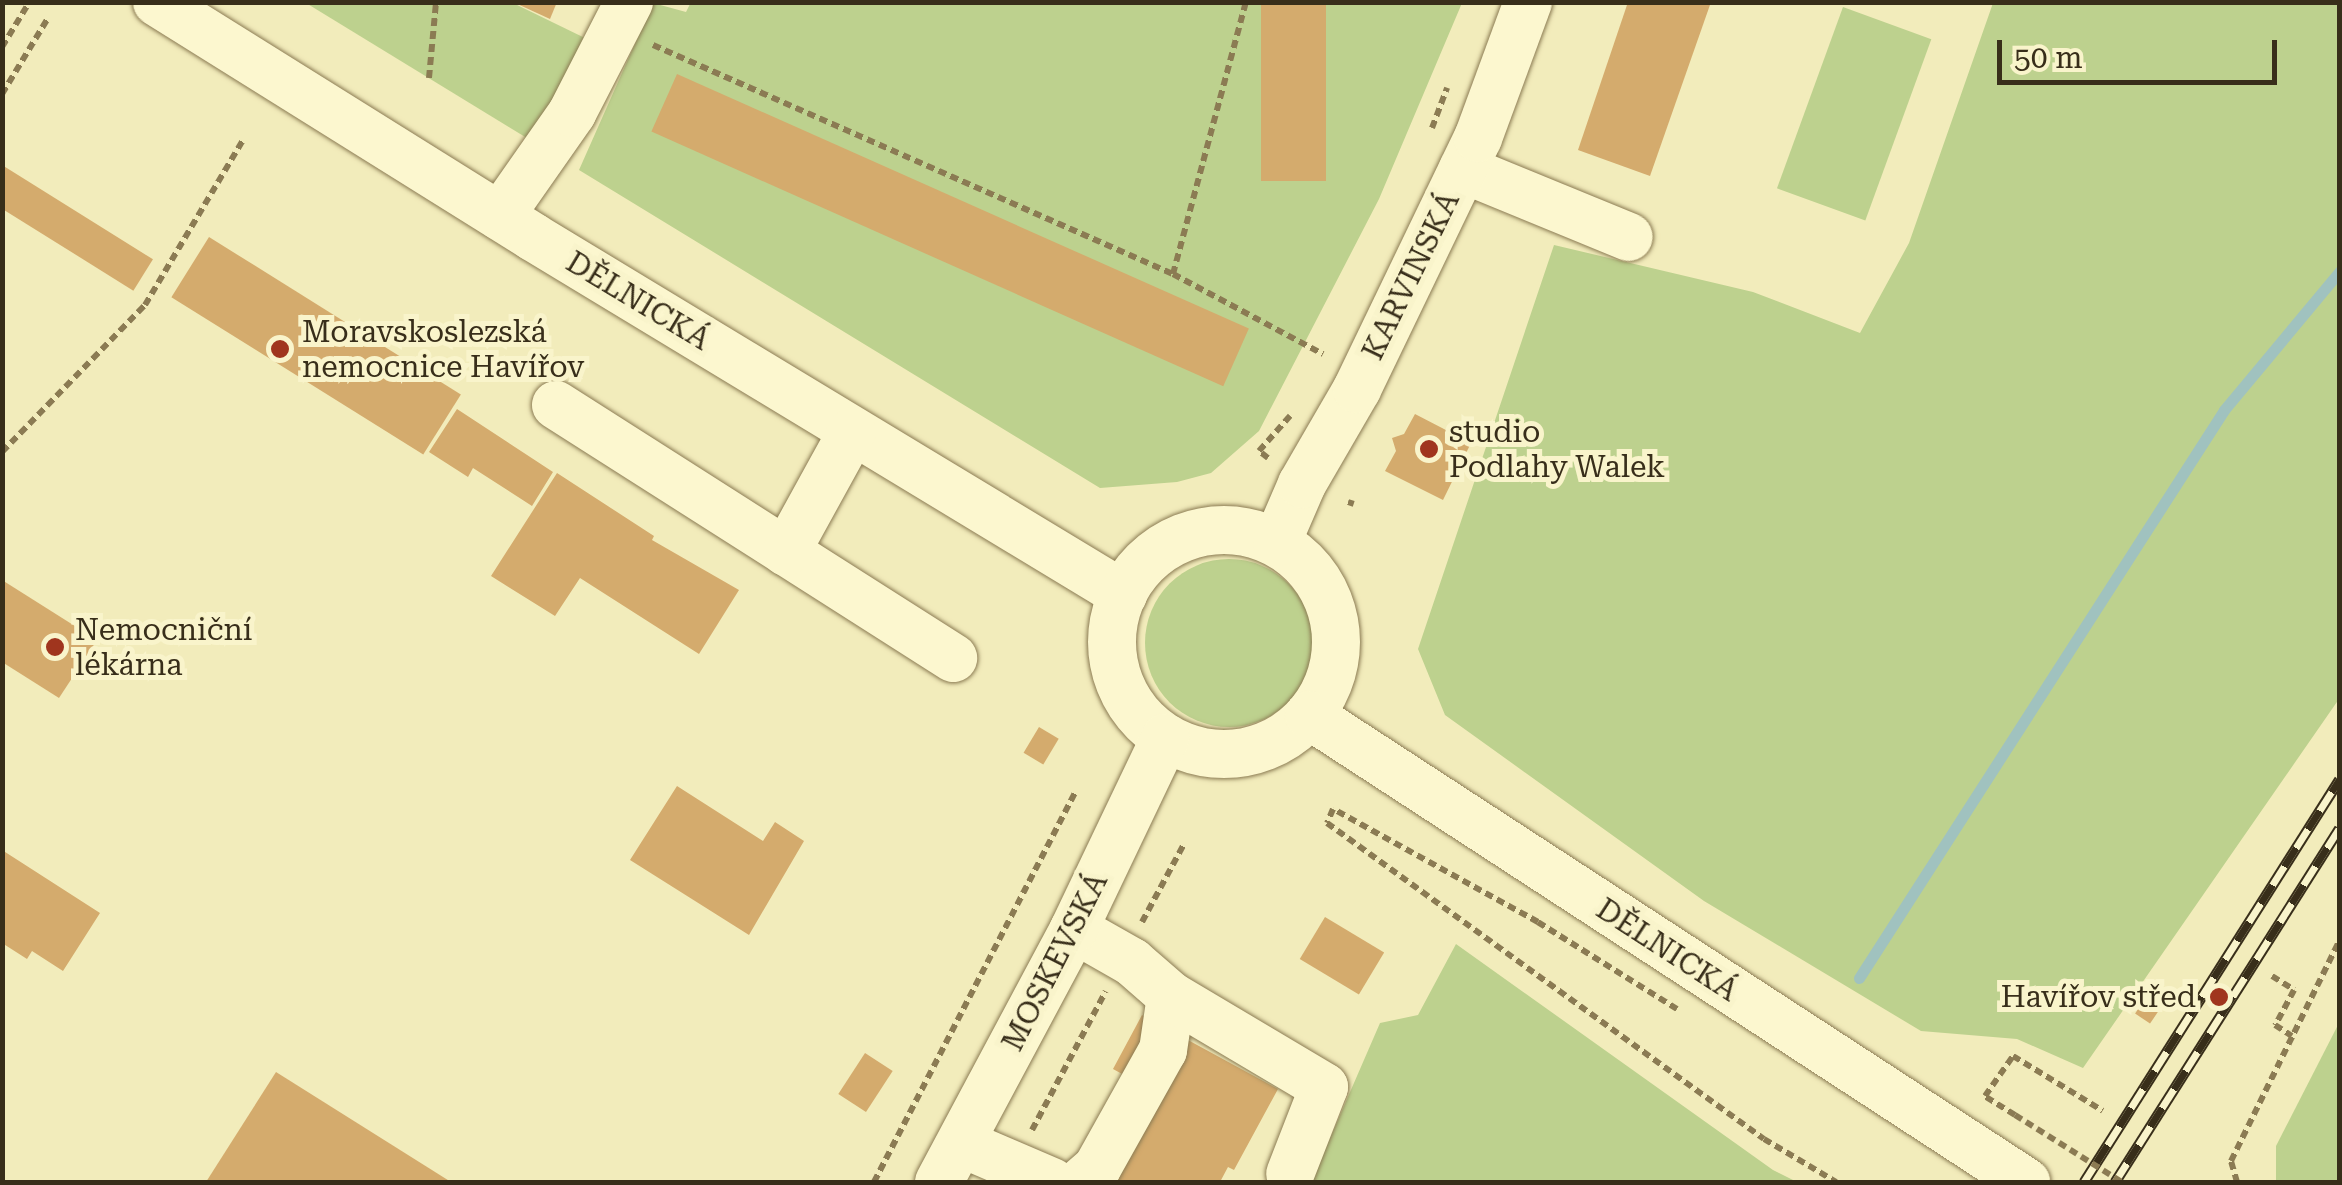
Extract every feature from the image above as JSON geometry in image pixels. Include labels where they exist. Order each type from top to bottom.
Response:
[{"type":"street","name":"DĚLNICKÁ","points":[[157,2],[852,432],[1123,594]]},
{"type":"street","name":"KARVINSKÁ","points":[[1277,542],[1302,484],[1357,388],[1445,155],[1528,2]]},
{"type":"street","points":[[500,216],[572,112],[622,15]]},
{"type":"street","points":[[1445,155],[1629,237]]},
{"type":"street","points":[[556,404],[953,658]]},
{"type":"street","points":[[786,552],[852,432]]},
{"type":"street","points":[[1234,530],[1277,542],[1315,576],[1335,621],[1332,672],[1309,715],[1288,734],[1262,748],[1235,754],[1207,752],[1165,738],[1136,712],[1115,668],[1114,618],[1123,594],[1150,558],[1189,535],[1234,530]]},
{"type":"street","name":"DĚLNICKÁ","points":[[1309,715],[2026,1182]]},
{"type":"street","name":"MOSKEVSKÁ","points":[[950,1163],[1074,929],[1165,738]]},
{"type":"street","points":[[1074,929],[1124,957],[1171,996],[1324,1088],[1290,1174]]},
{"type":"street","points":[[1080,1182],[1098,1168],[1163,1050],[1171,996]]},
{"type":"street","points":[[950,1163],[1033,1173]]},
{"type":"path","points":[[429,78],[436,2]]},
{"type":"path","points":[[1173,274],[1246,2]]},
{"type":"path","points":[[2,47],[28,6]]},
{"type":"path","points":[[622,15],[1173,274],[1323,354]]},
{"type":"path","points":[[2,94],[48,18]]},
{"type":"path","points":[[1445,155],[1454,72]]},
{"type":"path","points":[[2,452],[145,304],[242,140]]},
{"type":"path","points":[[1316,368],[1332,338]]},
{"type":"path","points":[[1268,458],[1259,451],[1293,413]]},
{"type":"path","points":[[874,1182],[1076,791]]},
{"type":"path","points":[[1687,1016],[1538,922],[1334,809],[1327,824],[1764,1139],[1836,1182]]},
{"type":"path","points":[[1033,1173],[1124,957],[1184,844]]},
{"type":"path","points":[[2237,1182],[2231,1161],[2340,938]]},
{"type":"path","points":[[2272,976],[2294,990],[2276,1026],[2292,1036]]},
{"type":"path","points":[[2103,1111],[2013,1056],[1985,1096],[2122,1182]]},
{"type":"green space","points":[[691,2],[1462,3],[1379,199],[1259,431],[1211,473],[1177,482],[1100,488],[579,170],[653,3],[686,12]]},
{"type":"green space","points":[[306,3],[513,3],[589,40],[535,143]]},
{"type":"green space","points":[[1993,3],[2339,3],[2339,699],[2083,1068],[2017,1039],[1921,1031],[1704,901],[1445,715],[1418,649],[1554,245],[1753,292],[1860,333],[1909,243]]},
{"type":"green space","points":[[1843,7],[1931,39],[1865,221],[1777,188]]},
{"type":"green space","points":[[1229,559],[1261,566],[1288,584],[1306,611],[1313,643],[1306,675],[1288,702],[1261,720],[1229,727],[1197,720],[1170,702],[1152,675],[1145,643],[1152,611],[1170,584],[1197,566]]},
{"type":"green space","points":[[1456,944],[1773,1170],[1797,1182],[1311,1182],[1380,1023],[1418,1015]]},
{"type":"green space","points":[[2339,1023],[2339,1182],[2276,1182],[2276,1146]]},
{"type":"building","points":[[513,2],[557,2],[550,19]]},
{"type":"building","points":[[1261,2],[1326,2],[1326,181],[1261,181]]},
{"type":"building","points":[[1628,2],[1711,2],[1650,176],[1578,150]]},
{"type":"building","points":[[677,74],[1249,329],[1223,386],[651,132]]},
{"type":"building","points":[[2,165],[153,259],[133,291],[2,209]]},
{"type":"building","points":[[209,237],[461,394],[423,455],[171,297]]},
{"type":"building","points":[[457,409],[553,472],[532,506],[473,468],[468,477],[429,452]]},
{"type":"building","points":[[1415,414],[1471,443],[1443,500],[1385,471],[1396,451],[1392,438],[1404,434]]},
{"type":"building","points":[[557,473],[654,536],[652,540],[739,590],[699,654],[580,578],[555,616],[491,576]]},
{"type":"building","points":[[2,580],[97,640],[59,698],[2,662]]},
{"type":"building","points":[[1039,727],[1059,739],[1043,765],[1024,753]]},
{"type":"building","points":[[677,786],[763,841],[775,822],[804,841],[749,935],[630,860]]},
{"type":"building","points":[[2,850],[100,913],[63,971],[32,951],[27,959],[2,943]]},
{"type":"building","points":[[1325,917],[1384,953],[1359,995],[1300,959]]},
{"type":"building","points":[[2153,987],[2168,997],[2150,1024],[2135,1014]]},
{"type":"building","points":[[1142,1015],[1278,1089],[1234,1170],[1228,1167],[1220,1182],[1108,1182],[1144,1086],[1113,1069]]},
{"type":"building","points":[[865,1053],[893,1071],[866,1112],[838,1094]]},
{"type":"building","points":[[276,1072],[451,1182],[206,1182]]},
{"type":"waterway","points":[[1859,978],[2224,410],[2340,271]]},
{"type":"railway","points":[[2084,1182],[2340,779]]},
{"type":"railway","points":[[2115,1182],[2340,828]]},
{"type":"place","name":"Moravskoslezská nemocnice Havířov","points":[[280,349]]},
{"type":"place","name":"studio Podlahy Walek","points":[[1429,449]]},
{"type":"place","name":"Nemocniční lékárna","points":[[55,647]]},
{"type":"place","name":"Havířov střed","points":[[2219,997]]}]
